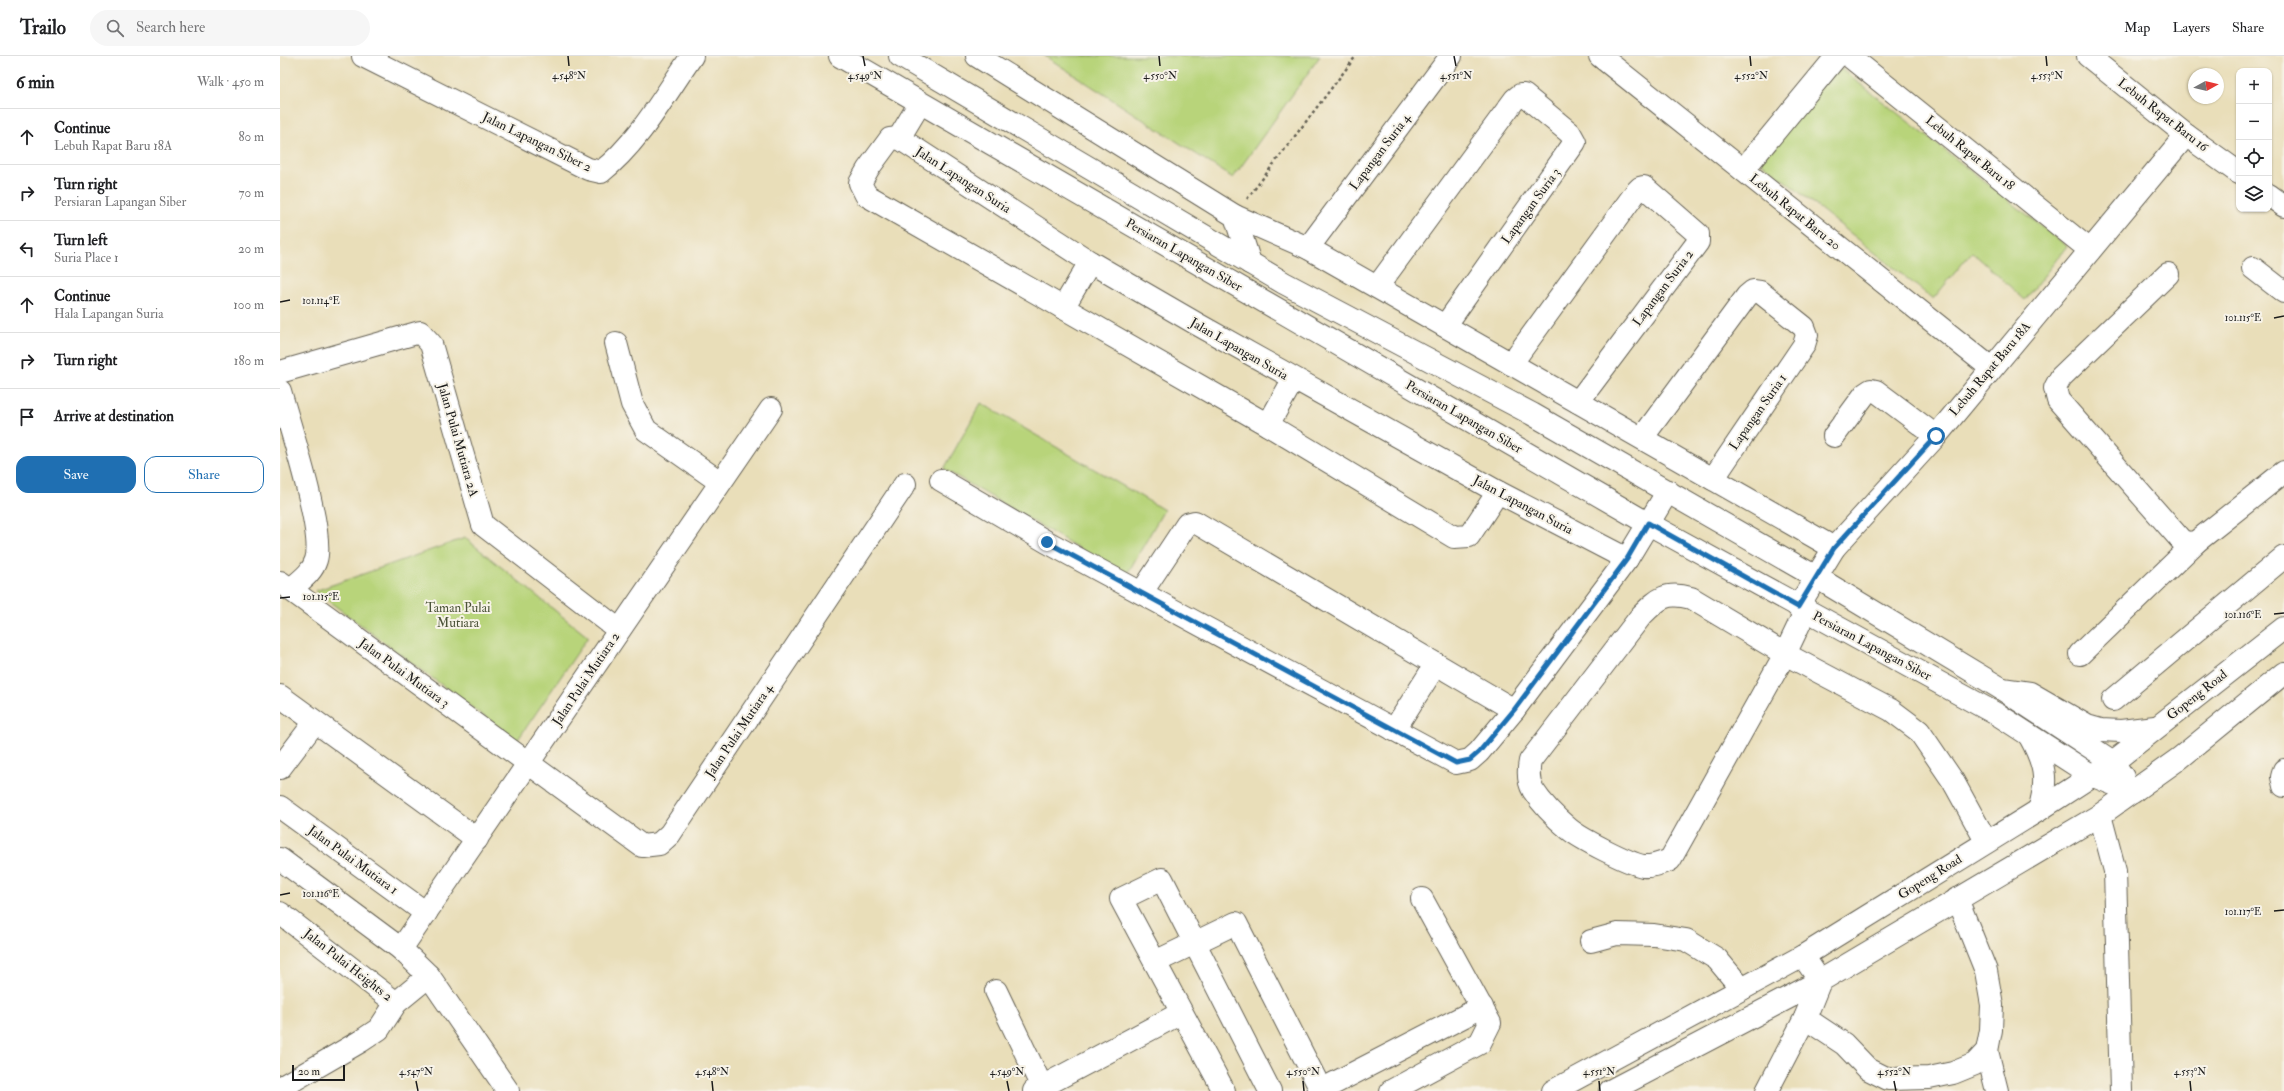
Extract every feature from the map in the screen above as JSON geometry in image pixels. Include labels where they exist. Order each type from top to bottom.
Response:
[{"type":"main road","name":"Jalan Lapangan Siber 2","points":[[363,56],[387,61],[588,169],[601,172],[616,161],[632,142],[692,56]]},
{"type":"main road","name":"Persiaran Lapangan Siber","points":[[840,56],[1648,523],[2000,716],[2091,775],[2133,792]]},
{"type":"main road","name":"Persiaran Lapangan Siber","points":[[900,56],[1284,284],[1532,414],[1816,577],[2002,689],[2113,762]]},
{"type":"main road","points":[[977,56],[1235,216],[1308,248],[1834,548]]},
{"type":"main road","name":"Lapangan Suria 4","points":[[1308,248],[1452,56]]},
{"type":"main road","name":"Lebuh Rapat Baru 20","points":[[1600,56],[1991,368]]},
{"type":"main road","points":[[1743,170],[1837,56]]},
{"type":"main road","name":"Lebuh Rapat Baru 18","points":[[1849,56],[2090,250]]},
{"type":"main road","name":"Lebuh Rapat Baru 16","points":[[2088,56],[2186,135],[2236,171]]},
{"type":"main road","name":"Lapangan Suria 3","points":[[1377,287],[1515,99],[1524,95],[1570,133],[1575,142],[1445,326]]},
{"type":"main road","points":[[920,103],[899,138],[890,139],[868,168],[860,183],[866,195],[1268,426],[1454,537],[1469,536],[1498,492]]},
{"type":"main road","name":"Lebuh Rapat Baru 18A","points":[[1785,654],[1691,598],[1676,594],[1658,599],[1640,616],[1530,760],[1528,773],[1533,789],[1551,812],[1570,830],[1616,855],[1642,866],[1655,866],[1670,860],[1785,654],[1802,608],[1816,577],[1834,548],[1936,436],[2186,135]]},
{"type":"main road","name":"Jalan Lapangan Suria","points":[[899,138],[1090,262],[1293,380],[1498,492],[1627,559]]},
{"type":"main road","name":"Lapangan Suria 2","points":[[1511,364],[1640,188],[1644,188],[1698,234],[1698,242],[1578,402]]},
{"type":"main road","points":[[2272,197],[2284,206]]},
{"type":"main road","points":[[1235,216],[1250,263]]},
{"type":"main road","points":[[1062,308],[1090,262]]},
{"type":"main road","points":[[2253,268],[2284,292]]},
{"type":"main road","points":[[2168,274],[2061,377],[2055,388],[2058,400],[2181,540],[2188,543],[2196,542]]},
{"type":"main road","points":[[1274,308],[1284,284]]},
{"type":"main road","name":"Lapangan Suria 1","points":[[1642,438],[1747,296],[1753,291],[1760,292],[1804,327],[1807,335],[1804,345],[1712,479]]},
{"type":"main road","name":"Jalan Pulai Mutiara 2A","points":[[280,372],[420,332],[431,344],[483,525],[620,630]]},
{"type":"main road","points":[[616,343],[632,404],[646,430],[720,482]]},
{"type":"main road","points":[[1268,426],[1293,380]]},
{"type":"main road","points":[[1834,436],[1865,394],[1871,390],[1876,391],[1936,436]]},
{"type":"main road","points":[[280,391],[316,525],[317,558],[312,570],[286,586]]},
{"type":"main road","name":"Jalan Pulai Mutiara 2","points":[[401,950],[770,409]]},
{"type":"main road","points":[[2080,654],[2196,542],[2284,472]]},
{"type":"main road","points":[[941,480],[1047,542],[1456,763],[1470,760],[1479,752],[1514,710],[1627,559],[1668,491]]},
{"type":"main road","name":"Jalan Pulai Mutiara 4","points":[[528,764],[642,846],[658,844],[670,834],[905,484]]},
{"type":"main road","points":[[1142,592],[1187,524],[1195,522],[1514,710]]},
{"type":"main road","points":[[2113,700],[2284,558]]},
{"type":"main road","name":"Jalan Pulai Mutiara 3","points":[[286,586],[528,764]]},
{"type":"main road","name":"Gopeng Road","points":[[1553,1091],[1803,956],[1986,841],[2039,810],[2113,762],[2155,727],[2284,628]]},
{"type":"main road","points":[[1785,654],[1891,710],[1919,731],[1946,769],[1986,841]]},
{"type":"main road","points":[[1394,730],[1436,664]]},
{"type":"main road","points":[[1610,1091],[1820,981],[2100,815],[2180,758],[2284,673]]},
{"type":"main road","points":[[2002,689],[2030,693],[2087,726],[2101,730],[2121,731],[2155,727]]},
{"type":"main road","points":[[280,696],[477,839]]},
{"type":"main road","points":[[280,768],[315,722]]},
{"type":"main road","points":[[2029,735],[2042,759],[2045,779],[2045,793],[2039,810]]},
{"type":"main road","points":[[2113,762],[2133,792]]},
{"type":"main road","points":[[2284,770],[2282,771],[2284,786]]},
{"type":"main road","name":"Jalan Pulai Mutiara 1","points":[[280,807],[426,913]]},
{"type":"main road","points":[[2100,815],[2115,872],[2120,1091]]},
{"type":"main road","points":[[280,859],[401,950],[429,976],[508,1091]]},
{"type":"main road","points":[[1222,1090],[1121,899],[1162,879],[1270,1091]]},
{"type":"main road","points":[[1391,1091],[1480,1044],[1490,1023],[1422,899]]},
{"type":"main road","points":[[1957,899],[1986,971],[1992,1005],[1987,1051],[1997,1091]]},
{"type":"main road","name":"Jalan Pulai Heights 2","points":[[280,913],[396,1003]]},
{"type":"main road","points":[[1155,962],[1236,923],[1320,1091],[1482,1007]]},
{"type":"main road","points":[[1591,941],[1617,934],[1654,935],[1686,940],[1717,959],[1742,989]]},
{"type":"main road","points":[[1803,956],[1820,981]]},
{"type":"main road","points":[[280,1088],[361,1041],[378,1029],[396,1003],[429,976]]},
{"type":"main road","points":[[1767,1091],[1805,1018],[1820,981]]},
{"type":"main road","points":[[996,991],[1038,1089],[1181,1013]]},
{"type":"main road","points":[[1805,1018],[1844,1044],[1868,1069],[1889,1085],[1953,1073],[1975,1064],[1987,1051]]},
{"type":"path","points":[[1235,216],[1356,56]]},
{"type":"green space","points":[[1045,56],[1320,56],[1233,178]]},
{"type":"green space","points":[[1836,65],[2067,246],[2025,300],[1972,252],[1933,299],[1760,161]]},
{"type":"green space","points":[[981,403],[1164,510],[1126,576],[944,469]]},
{"type":"green space","name":"Taman Pulai Mutiara","points":[[465,538],[588,637],[517,741],[315,591]]},
{"type":"route","points":[[1047,542],[1456,763],[1470,760],[1479,752],[1514,710],[1627,559],[1648,523],[1798,607],[1834,548],[1936,436]]}]
